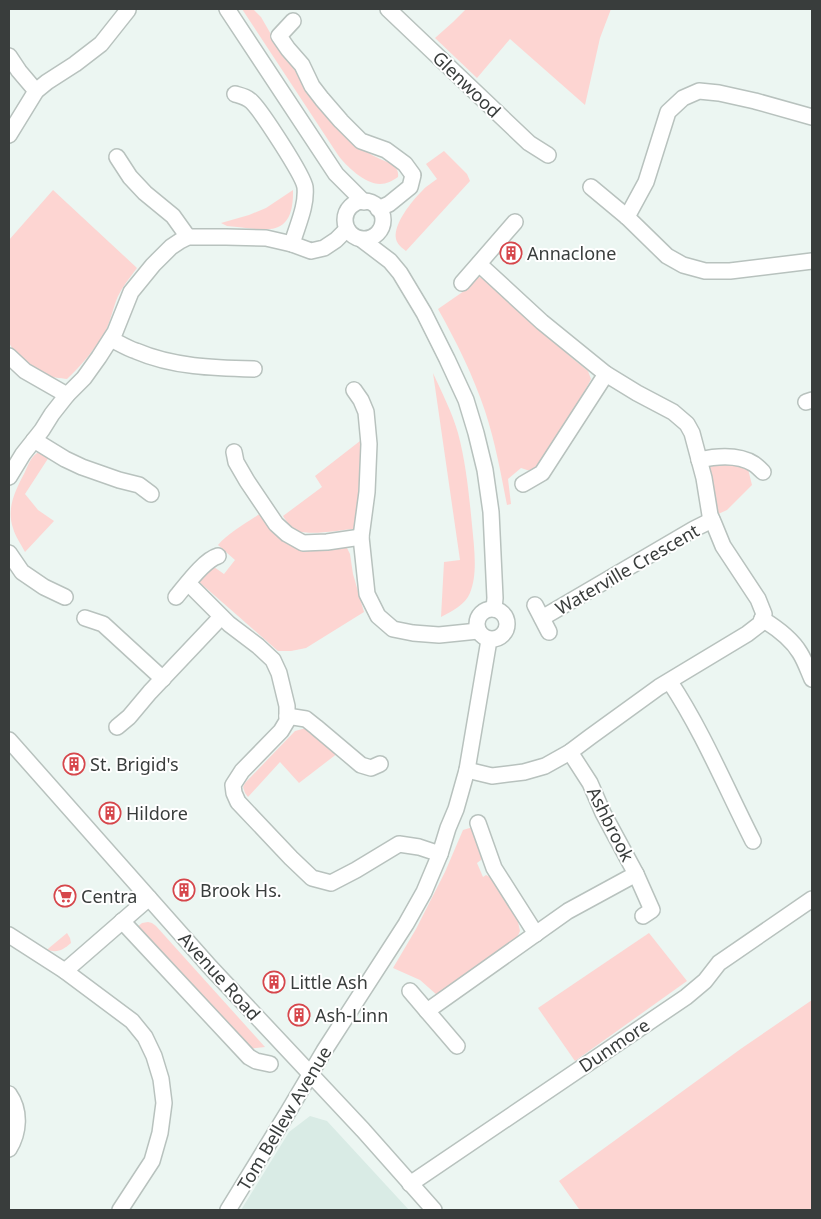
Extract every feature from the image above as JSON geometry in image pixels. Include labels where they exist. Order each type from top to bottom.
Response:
[{"type":"street","points":[[9,135],[36,91],[101,44],[129,9]]},
{"type":"street","points":[[227,9],[336,174],[364,202]]},
{"type":"street","name":"Glenwood","points":[[388,9],[529,144],[548,155]]},
{"type":"street","points":[[293,21],[279,36],[302,65],[312,86],[322,100],[361,141],[386,150],[405,164],[413,175],[410,187],[389,204],[378,209]]},
{"type":"street","points":[[9,56],[36,91]]},
{"type":"street","points":[[627,217],[646,182],[668,112],[683,98],[699,91],[719,93],[812,117]]},
{"type":"street","points":[[235,94],[246,97],[267,121],[305,186],[304,204],[292,244]]},
{"type":"street","points":[[117,157],[130,177],[145,193],[173,216],[188,237]]},
{"type":"street","points":[[336,174],[347,212]]},
{"type":"street","points":[[591,187],[627,217],[667,256],[683,265],[705,271],[730,271],[812,260]]},
{"type":"street","points":[[354,390],[366,412],[369,444],[361,537],[367,594],[378,616],[393,628],[413,633],[483,635],[499,638],[504,635],[507,621],[502,613],[494,609],[491,512],[485,470],[466,400],[424,313],[400,273],[390,261],[361,239],[350,234],[347,229],[345,218],[347,212],[358,202],[364,202],[374,205],[378,209],[381,214],[382,224],[380,230],[372,237],[361,239]]},
{"type":"street","points":[[462,283],[516,222]]},
{"type":"street","points":[[9,477],[23,454],[66,395],[84,378],[111,339],[131,292],[153,265],[180,240],[188,237],[219,236],[266,238],[311,251],[324,248],[347,229]]},
{"type":"street","points":[[380,230],[390,261]]},
{"type":"street","name":"Waterville Crescent","points":[[479,264],[542,322],[606,374],[673,412],[687,424],[692,433],[712,520],[723,546],[758,599],[764,614],[762,619]]},
{"type":"street","points":[[111,339],[136,351],[177,363],[220,368],[254,369]]},
{"type":"street","points":[[9,356],[25,371],[66,395]]},
{"type":"street","points":[[523,484],[542,473],[606,374]]},
{"type":"street","points":[[34,440],[82,467],[139,485],[151,494]]},
{"type":"street","points":[[234,452],[236,462],[248,481],[276,524],[287,534],[303,543],[361,537]]},
{"type":"street","points":[[699,460],[727,456],[741,458],[755,464],[763,472]]},
{"type":"street","name":"Waterville Crescent","points":[[549,632],[538,612],[712,520]]},
{"type":"street","points":[[9,553],[22,572],[44,587],[65,597]]},
{"type":"street","points":[[176,597],[212,558],[218,556]]},
{"type":"street","points":[[188,583],[222,617],[273,660],[287,706],[288,721],[281,732],[242,771],[233,785],[238,802],[312,878],[332,883],[399,844],[419,847],[440,854]]},
{"type":"street","name":"Tom Bellew Avenue","points":[[228,1210],[324,1051],[424,892],[456,809],[467,770],[483,635],[476,622],[485,610],[494,609]]},
{"type":"street","points":[[116,727],[129,717],[222,617]]},
{"type":"street","points":[[85,618],[103,624],[163,679]]},
{"type":"street","points":[[467,770],[492,776],[524,772],[545,766],[570,752],[659,687],[747,634],[760,624],[762,619],[776,627],[792,641],[812,679]]},
{"type":"street","points":[[670,682],[709,750],[753,841]]},
{"type":"street","points":[[287,716],[306,720],[360,765],[371,768],[380,764]]},
{"type":"street","name":"Avenue Road","points":[[9,740],[274,1036],[363,1130],[434,1210]]},
{"type":"street","name":"Ashbrook","points":[[427,1011],[568,911],[636,874],[603,813],[590,783],[570,752]]},
{"type":"street","points":[[478,823],[487,868],[507,890],[536,934]]},
{"type":"street","points":[[636,874],[652,910],[644,916]]},
{"type":"street","points":[[65,971],[150,898]]},
{"type":"street","name":"Dunmore","points":[[410,1184],[686,997],[705,982],[719,963],[812,899]]},
{"type":"street","points":[[122,921],[250,1057],[256,1061],[270,1064]]},
{"type":"street","points":[[9,936],[65,971],[132,1021],[145,1037],[154,1056],[161,1079],[164,1103],[160,1133],[152,1161],[120,1210]]},
{"type":"street","points":[[410,991],[457,1046]]},
{"type":"street","points":[[9,1094],[13,1100],[17,1122],[17,1133],[9,1149]]},
{"type":"shaded area","points":[[242,9],[253,9],[261,17],[276,43],[363,148],[372,155],[394,166],[397,169],[398,177],[385,183],[374,183],[356,174],[346,164],[338,155]]},
{"type":"shaded area","points":[[466,9],[611,9],[600,38],[585,105],[510,39],[477,78],[435,38]]},
{"type":"shaded area","points":[[444,151],[467,174],[470,181],[406,251],[396,239],[397,227],[413,201],[437,179],[426,164]]},
{"type":"shaded area","points":[[53,190],[137,268],[118,296],[104,334],[87,358],[67,379],[39,374],[15,353],[9,343],[9,240]]},
{"type":"shaded area","points":[[293,190],[292,206],[288,218],[282,225],[274,228],[253,229],[227,226],[221,223],[266,208]]},
{"type":"shaded area","points":[[479,277],[485,279],[588,371],[591,379],[537,469],[532,471],[521,468],[508,479],[511,504],[507,505],[495,446],[485,411],[464,358],[438,309],[464,291]]},
{"type":"shaded area","points":[[433,373],[453,418],[461,444],[475,560],[474,577],[468,597],[458,607],[441,617],[444,562],[460,560]]},
{"type":"shaded area","points":[[360,441],[363,464],[359,507],[354,529],[305,533],[293,529],[283,516],[322,487],[315,476]]},
{"type":"shaded area","points":[[37,453],[49,457],[25,494],[38,510],[54,521],[25,552],[13,528],[11,506],[15,492],[29,464]]},
{"type":"shaded area","points":[[716,463],[744,465],[748,469],[752,485],[727,510],[716,515],[708,468]]},
{"type":"shaded area","points":[[261,513],[287,543],[302,549],[346,546],[350,554],[353,574],[364,612],[306,648],[278,651],[198,581],[207,569],[214,567],[224,574],[235,560],[218,545]]},
{"type":"shaded area","points":[[306,728],[338,753],[299,783],[280,762],[248,797],[243,787],[245,783],[295,731]]},
{"type":"shaded area","points":[[473,827],[482,853],[481,860],[477,863],[483,877],[486,875],[492,878],[517,917],[520,931],[516,940],[437,995],[420,980],[393,968],[416,929],[445,872],[463,830]]},
{"type":"shaded area","points":[[148,922],[156,926],[265,1047],[247,1049],[136,928],[142,923]]},
{"type":"shaded area","points":[[67,933],[71,943],[60,950],[47,950],[49,948]]},
{"type":"shaded area","points":[[649,933],[687,981],[575,1061],[538,1008]]},
{"type":"shaded area","points":[[812,1000],[812,1210],[578,1210],[559,1181],[742,1048]]},
{"type":"shaded area","points":[[310,1116],[327,1121],[409,1210],[241,1210],[289,1132]]},
{"type":"place","name":"Annaclone","points":[[511,253]]},
{"type":"place","name":"St. Brigid's","points":[[74,764]]},
{"type":"place","name":"Hildore","points":[[110,813]]},
{"type":"place","name":"Brook Hs.","points":[[184,890]]},
{"type":"place","name":"Centra","points":[[65,896]]},
{"type":"place","name":"Little Ash","points":[[274,982]]},
{"type":"place","name":"Ash-Linn","points":[[299,1015]]}]
